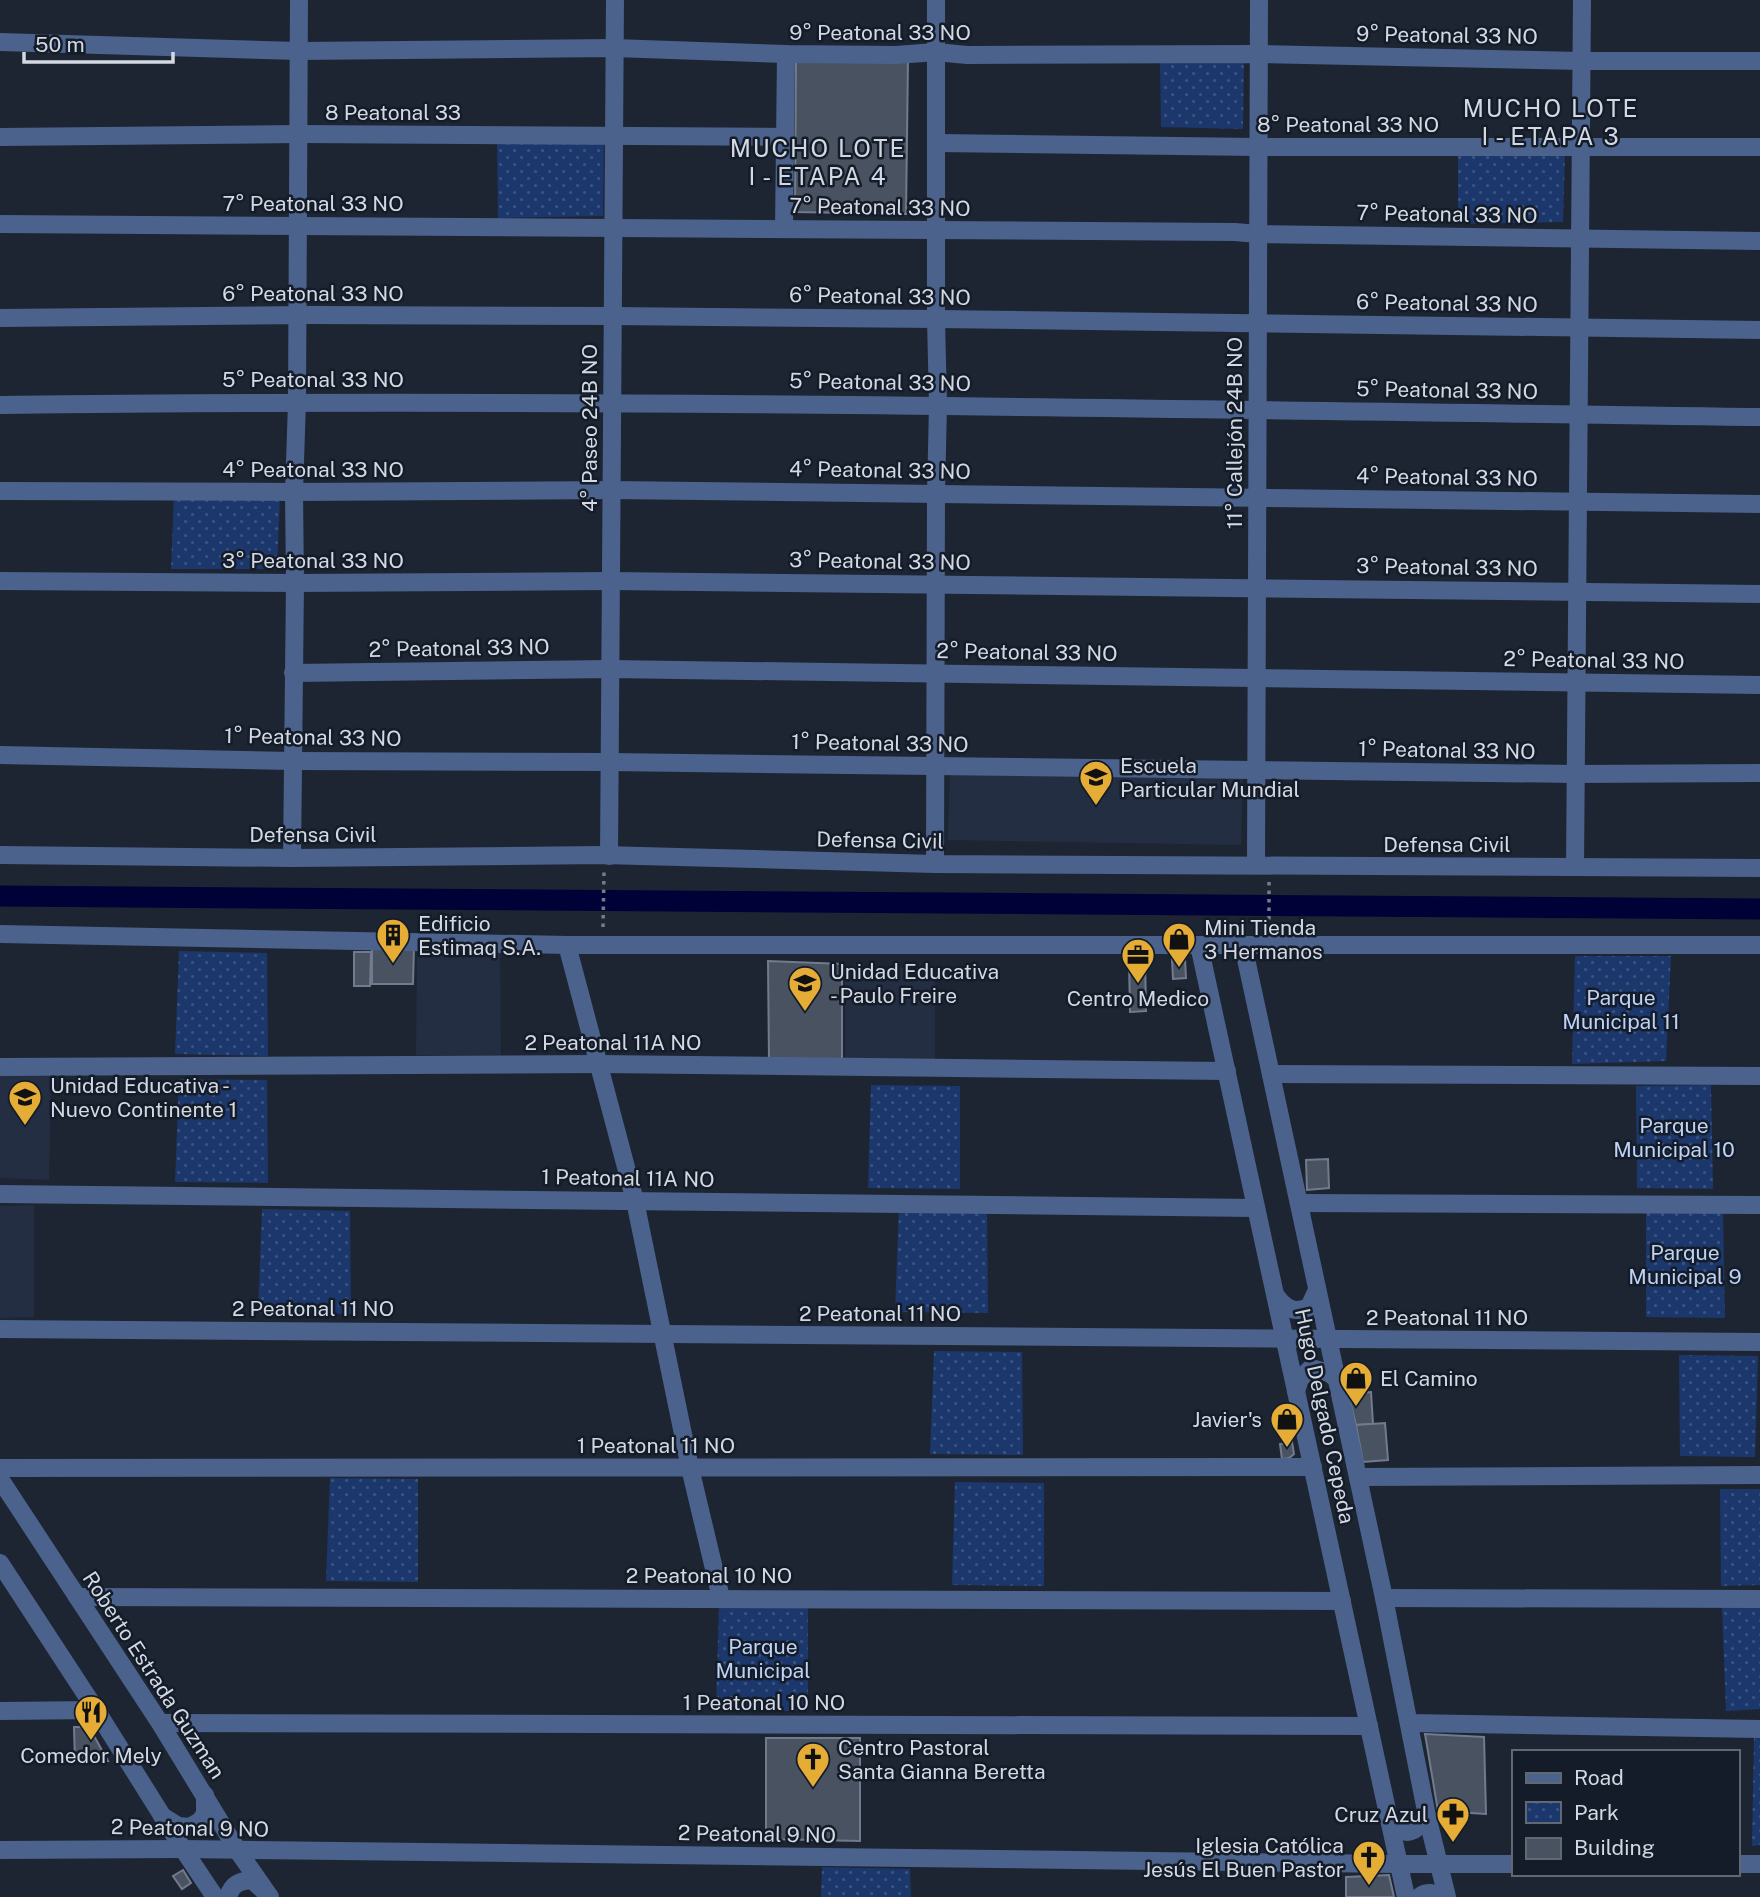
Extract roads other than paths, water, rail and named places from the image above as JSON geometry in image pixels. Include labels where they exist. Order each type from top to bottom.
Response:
[{"type":"street","points":[[292,858],[299,0]]},
{"type":"street","name":"4° Paseo 24B NO","points":[[606,862],[615,0]]},
{"type":"street","points":[[935,864],[938,405],[936,0]]},
{"type":"street","name":"11° Callejón 24B NO","points":[[1259,0],[1255,770],[1262,870]]},
{"type":"street","points":[[1575,867],[1582,0]]},
{"type":"street","name":"9° Peatonal 33 NO","points":[[0,42],[299,51],[614,48],[786,54],[1259,54],[1581,61],[1760,61]]},
{"type":"street","points":[[784,229],[786,54]]},
{"type":"street","name":"8 Peatonal 33","points":[[0,137],[298,134],[785,137]]},
{"type":"street","name":"8° Peatonal 33 NO","points":[[936,143],[1258,147],[1760,147]]},
{"type":"street","name":"7° Peatonal 33 NO","points":[[0,224],[1235,232],[1760,241]]},
{"type":"street","name":"6° Peatonal 33 NO","points":[[0,318],[612,316],[1760,330]]},
{"type":"street","name":"5° Peatonal 33 NO","points":[[0,405],[297,402],[938,405],[1760,417]]},
{"type":"street","name":"4° Peatonal 33 NO","points":[[0,491],[611,490],[1760,504]]},
{"type":"street","name":"3° Peatonal 33 NO","points":[[0,581],[610,581],[1760,594]]},
{"type":"street","name":"2° Peatonal 33 NO","points":[[293,673],[610,669],[1760,685]]},
{"type":"street","name":"1° Peatonal 33 NO","points":[[0,755],[292,761],[609,762],[1575,774],[1760,773]]},
{"type":"street","name":"Defensa Civil","points":[[0,855],[935,864],[1262,870],[1760,868]]},
{"type":"street","points":[[0,934],[567,945],[1760,945]]},
{"type":"street","points":[[567,945],[635,1201],[690,1468],[721,1598]]},
{"type":"street","name":"Hugo Delgado Cepeda","points":[[1199,945],[1406,1897]]},
{"type":"street","name":"Hugo Delgado Cepeda","points":[[1243,945],[1384,1598],[1427,1816],[1447,1897]]},
{"type":"street","name":"2 Peatonal 11A NO","points":[[0,1067],[599,1064],[1227,1071]]},
{"type":"street","points":[[1271,1074],[1760,1076]]},
{"type":"street","name":"1 Peatonal 11A NO","points":[[0,1194],[1256,1208]]},
{"type":"street","points":[[1299,1203],[1760,1205]]},
{"type":"street","points":[[1276,1296],[1285,1307],[1302,1310],[1309,1307],[1317,1290]]},
{"type":"street","name":"2 Peatonal 11 NO","points":[[0,1329],[1760,1342]]},
{"type":"street","points":[[1297,1391],[1300,1379],[1311,1368],[1329,1373],[1337,1379]]},
{"type":"street","name":"1 Peatonal 11 NO","points":[[0,1468],[1313,1467]]},
{"type":"street","points":[[1358,1477],[1760,1475]]},
{"type":"street","name":"Roberto Estrada Guzman","points":[[0,1479],[268,1894]]},
{"type":"street","points":[[0,1563],[6,1581],[96,1710],[215,1897]]},
{"type":"street","name":"2 Peatonal 10 NO","points":[[77,1597],[1342,1601]]},
{"type":"street","points":[[1384,1598],[1760,1599]]},
{"type":"street","points":[[0,1711],[96,1710]]},
{"type":"street","name":"1 Peatonal 10 NO","points":[[160,1723],[1369,1726]]},
{"type":"street","points":[[1409,1723],[1760,1729]]},
{"type":"street","points":[[162,1816],[178,1826],[190,1827],[205,1814],[205,1795]]},
{"type":"street","points":[[1390,1823],[1397,1830],[1407,1832],[1416,1830],[1427,1816]]},
{"type":"street","name":"2 Peatonal 9 NO","points":[[0,1850],[183,1849],[1512,1864]]},
{"type":"street","points":[[1739,1864],[1760,1864]]},
{"type":"street","points":[[228,1897],[232,1887],[241,1881],[252,1880],[268,1894]]},
{"type":"street","points":[[1419,1897],[1432,1893],[1441,1897]]},
{"type":"waterway","points":[[0,896],[1760,909]]},
{"type":"place","name":"Escuela Particular Mundial","points":[[1096,807]]},
{"type":"place","name":"Edificio Estimaq S.A.","points":[[393,965]]},
{"type":"place","name":"Mini Tienda 3 Hermanos","points":[[1179,969]]},
{"type":"place","name":"Centro Medico","points":[[1138,985]]},
{"type":"place","name":"Unidad Educativa - Paulo Freire","points":[[805,1013]]},
{"type":"place","name":"Unidad Educativa - Nuevo Continente 1","points":[[25,1127]]},
{"type":"place","name":"El Camino","points":[[1356,1408]]},
{"type":"place","name":"Javier's","points":[[1287,1449]]},
{"type":"place","name":"Comedor Mely","points":[[91,1742]]},
{"type":"place","name":"Centro Pastoral Santa Gianna Beretta","points":[[813,1789]]},
{"type":"place","name":"Cruz Azul","points":[[1453,1844]]},
{"type":"place","name":"Iglesia Católica Jesús El Buen Pastor","points":[[1369,1887]]},
{"type":"district","name":"MUCHO LOTE I - ETAPA 3","points":[[1551,122]]},
{"type":"district","name":"MUCHO LOTE I - ETAPA 4","points":[[818,162]]},
{"type":"park label","name":"Parque Municipal 11","points":[[1621,1009]]},
{"type":"park label","name":"Parque Municipal 10","points":[[1674,1137]]},
{"type":"park label","name":"Parque Municipal 9","points":[[1685,1264]]},
{"type":"park label","name":"Parque Municipal","points":[[763,1658]]}]
